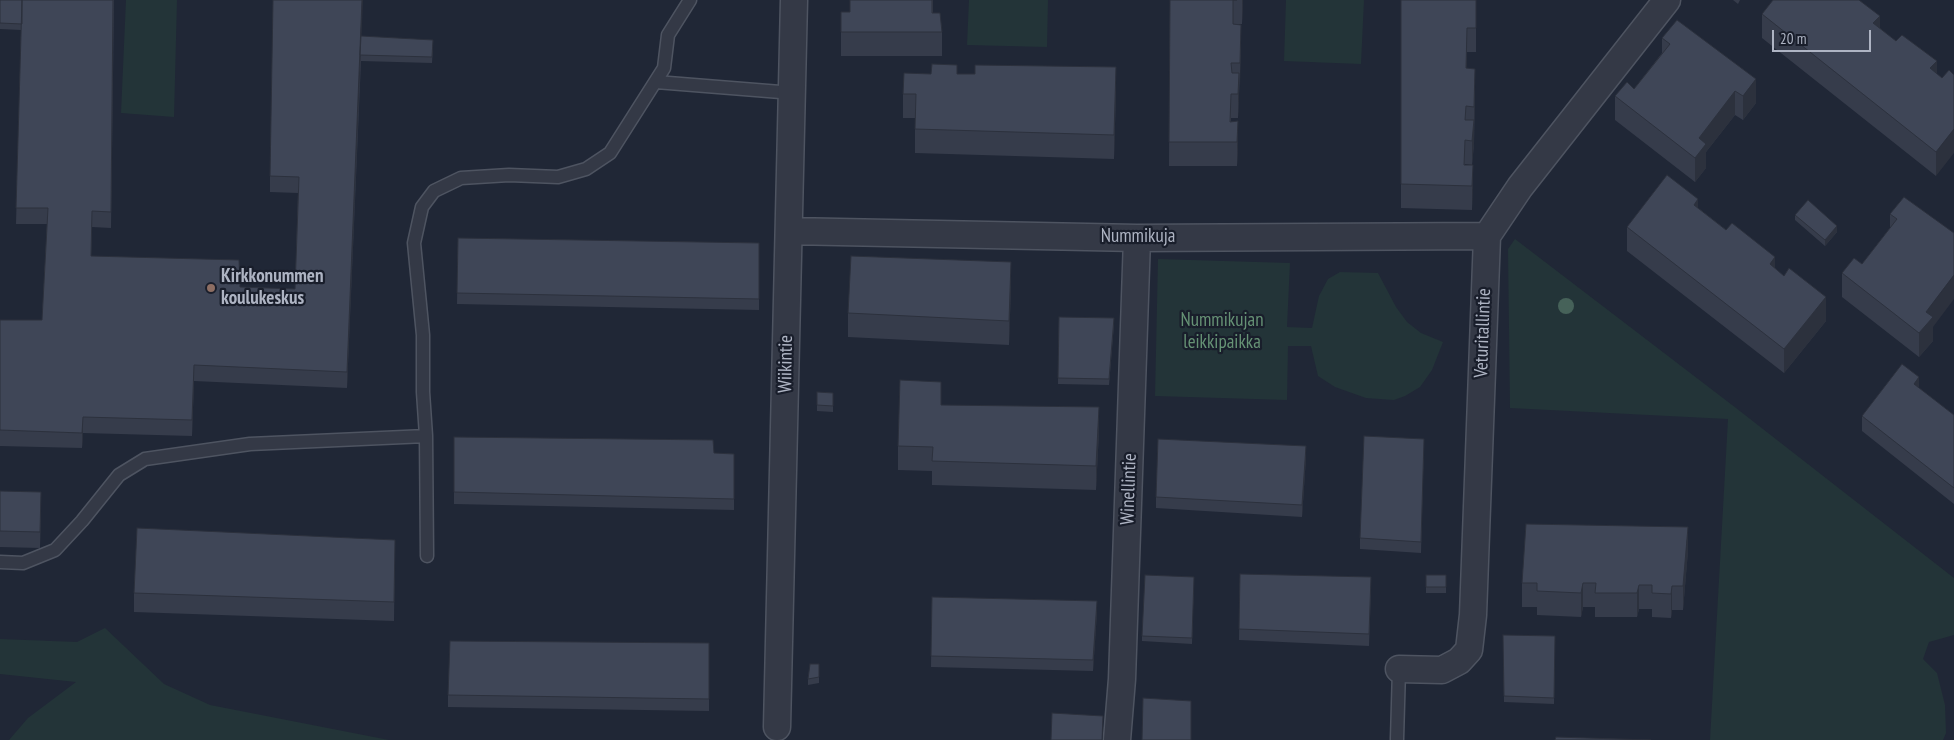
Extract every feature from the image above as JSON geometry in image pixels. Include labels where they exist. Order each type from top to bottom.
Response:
[{"type":"street","name":"Wiikintie","points":[[777,727],[794,0]]},
{"type":"street","points":[[1487,236],[1520,187],[1667,0]]},
{"type":"street","name":"Nummikuja","points":[[789,231],[1137,238],[1487,236]]},
{"type":"street","name":"Veturitallintie","points":[[1399,669],[1442,670],[1459,661],[1469,650],[1473,615],[1487,236]]},
{"type":"street","name":"Winellintie","points":[[1117,740],[1122,679],[1137,238]]},
{"type":"lane","points":[[427,556],[423,336],[414,243],[422,207],[434,191],[461,178],[509,175],[558,177],[586,169],[610,153],[664,68],[668,34],[690,0]]},
{"type":"lane","points":[[656,82],[793,94]]},
{"type":"lane","points":[[0,562],[23,563],[54,550],[82,521],[119,475],[145,459],[250,444],[426,436]]},
{"type":"lane","points":[[1397,739],[1399,669]]},
{"type":"green space","points":[[126,0],[177,0],[174,117],[121,113]]},
{"type":"green space","points":[[969,0],[1048,0],[1047,47],[967,45]]},
{"type":"green space","points":[[1286,0],[1364,0],[1361,64],[1284,61]]},
{"type":"green space","points":[[1515,239],[1954,578],[1954,635],[1929,642],[1923,659],[1937,673],[1945,705],[1946,733],[1943,740],[1710,740],[1728,419],[1510,408],[1508,249]]},
{"type":"green space","name":"Nummikujan leikkipaikka","points":[[1158,259],[1290,263],[1287,327],[1312,328],[1319,296],[1328,279],[1340,272],[1378,273],[1396,307],[1407,322],[1421,333],[1443,342],[1432,370],[1420,387],[1394,400],[1366,398],[1335,387],[1318,376],[1311,346],[1288,346],[1287,400],[1155,396]]},
{"type":"green space","points":[[105,628],[164,684],[210,705],[389,740],[9,740],[28,718],[76,682],[0,674],[0,639],[77,642]]},
{"type":"building","points":[[0,0],[22,0],[22,24],[0,23]]},
{"type":"building","points":[[22,0],[113,0],[111,212],[92,211],[91,256],[239,260],[240,287],[295,289],[299,177],[270,176],[273,0],[362,0],[347,372],[194,365],[192,420],[83,417],[82,433],[0,430],[0,320],[42,320],[48,208],[16,208]]},
{"type":"building","points":[[850,0],[932,0],[932,13],[940,13],[942,32],[841,32],[841,12],[850,12]]},
{"type":"building","points":[[1170,0],[1233,0],[1233,24],[1241,25],[1240,63],[1231,63],[1232,73],[1239,73],[1238,94],[1231,94],[1230,122],[1238,121],[1237,142],[1169,142]]},
{"type":"building","points":[[1401,0],[1476,0],[1476,28],[1467,28],[1466,68],[1475,69],[1474,107],[1466,106],[1465,120],[1474,120],[1472,141],[1465,140],[1464,165],[1473,165],[1472,186],[1401,184]]},
{"type":"building","points":[[1773,0],[1859,0],[1880,16],[1873,23],[1896,41],[1902,35],[1937,61],[1930,68],[1942,78],[1949,70],[1954,75],[1954,129],[1936,152],[1762,14]]},
{"type":"building","points":[[1677,20],[1756,79],[1743,96],[1735,91],[1699,138],[1706,144],[1695,158],[1615,96],[1627,82],[1634,89],[1670,44],[1662,38]]},
{"type":"building","points":[[361,36],[433,40],[432,57],[360,55]]},
{"type":"building","points":[[932,64],[957,65],[957,74],[975,74],[975,65],[1116,67],[1114,135],[915,129],[916,94],[903,94],[904,73],[931,74]]},
{"type":"building","points":[[1667,175],[1698,199],[1694,205],[1726,230],[1732,223],[1775,257],[1770,264],[1784,276],[1789,268],[1826,297],[1784,349],[1627,227]]},
{"type":"building","points":[[1904,197],[1954,233],[1954,275],[1926,312],[1933,317],[1919,333],[1842,273],[1854,258],[1862,264],[1897,219],[1890,214]]},
{"type":"building","points":[[1808,200],[1837,226],[1825,240],[1795,215]]},
{"type":"building","points":[[458,238],[759,243],[759,299],[457,293]]},
{"type":"building","points":[[851,256],[1011,262],[1009,321],[848,313]]},
{"type":"building","points":[[1059,317],[1114,318],[1109,379],[1058,378]]},
{"type":"building","points":[[1902,364],[1919,377],[1914,384],[1954,415],[1954,488],[1862,416]]},
{"type":"building","points":[[900,380],[941,382],[941,405],[1099,407],[1096,466],[932,461],[933,447],[898,446]]},
{"type":"building","points":[[817,392],[833,393],[833,406],[817,405]]},
{"type":"building","points":[[1364,436],[1424,439],[1421,542],[1360,538]]},
{"type":"building","points":[[454,437],[713,440],[714,453],[734,454],[734,499],[454,492]]},
{"type":"building","points":[[1158,439],[1306,446],[1302,505],[1156,497]]},
{"type":"building","points":[[0,491],[41,492],[40,532],[0,531]]},
{"type":"building","points":[[1526,524],[1688,527],[1683,586],[1672,586],[1671,594],[1652,593],[1652,585],[1639,585],[1637,593],[1595,593],[1596,583],[1583,583],[1581,593],[1537,591],[1537,583],[1522,583]]},
{"type":"building","points":[[137,528],[395,540],[394,602],[134,593]]},
{"type":"building","points":[[1240,574],[1371,577],[1369,634],[1239,629]]},
{"type":"building","points":[[1145,575],[1194,577],[1192,638],[1142,636]]},
{"type":"building","points":[[1426,575],[1446,575],[1446,587],[1426,587]]},
{"type":"building","points":[[932,597],[1097,601],[1093,660],[931,656]]},
{"type":"building","points":[[1503,635],[1555,636],[1554,698],[1504,696]]},
{"type":"building","points":[[450,641],[709,643],[709,699],[448,695]]},
{"type":"building","points":[[810,664],[819,664],[819,677],[808,679]]},
{"type":"building","points":[[1143,698],[1191,701],[1191,740],[1142,740]]},
{"type":"building","points":[[1052,713],[1103,716],[1102,740],[1051,740]]},
{"type":"building","points":[[1556,737],[1651,740],[1555,740]]},
{"type":"place","name":"Kirkkonummen koulukeskus","points":[[211,288]]}]
